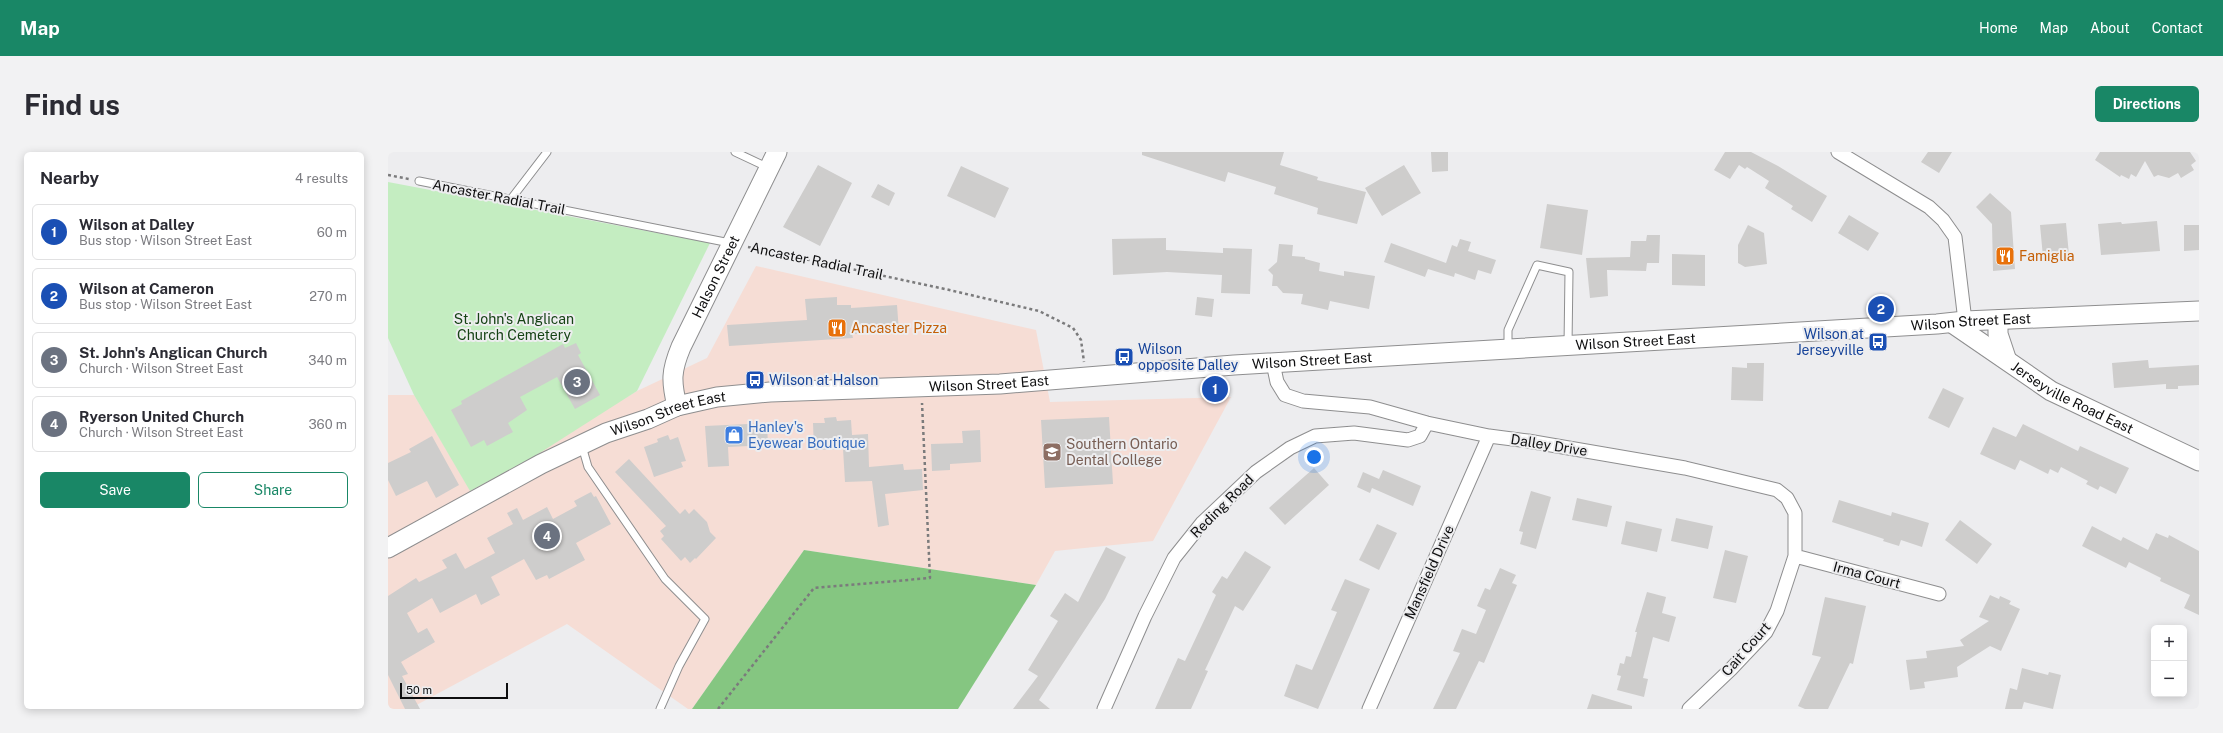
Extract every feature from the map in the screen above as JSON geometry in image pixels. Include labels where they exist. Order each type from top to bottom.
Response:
[{"type":"main road","name":"Halson Street","points":[[677,406],[672,384],[673,366],[773,160]]},
{"type":"main road","name":"Wilson Street East","points":[[388,548],[582,444],[677,406],[717,397],[770,392],[1000,384],[1273,363],[1952,322],[2199,311]]},
{"type":"main road","points":[[1998,320],[1998,334],[2006,358]]},
{"type":"main road","name":"Jerseyville Road East","points":[[1952,322],[1984,347],[2006,358],[2051,391],[2199,461]]},
{"type":"main road","points":[[1952,322],[1965,347],[2001,369],[2051,391]]},
{"type":"street","points":[[1838,152],[1929,207],[1943,220],[1955,237],[1952,322]]},
{"type":"street","name":"Dalley Drive","points":[[1273,363],[1277,382],[1285,395],[1304,401],[1370,407],[1427,423],[1489,436],[1528,441],[1685,468],[1777,490],[1787,498],[1795,513],[1795,556]]},
{"type":"street","name":"Reding Road","points":[[1104,709],[1145,616],[1174,558],[1202,522],[1256,472],[1290,448],[1315,436],[1354,433],[1408,440],[1420,436],[1427,423]]},
{"type":"street","name":"Mansfield Drive","points":[[1369,709],[1489,436]]},
{"type":"street","name":"Irma Court","points":[[1795,556],[1939,594]]},
{"type":"street","name":"Cait Court","points":[[1689,709],[1731,669],[1766,632],[1777,611],[1795,556]]},
{"type":"lane","points":[[510,199],[547,152]]},
{"type":"lane","points":[[735,152],[773,160]]},
{"type":"lane","name":"Ancaster Radial Trail","points":[[418,181],[732,243]]},
{"type":"lane","points":[[1508,349],[1508,330],[1537,265],[1569,272],[1568,346]]},
{"type":"lane","points":[[582,444],[588,467],[664,579],[705,619],[679,666],[660,709]]},
{"type":"path","name":"Ancaster Radial Trail","points":[[388,175],[418,181]]},
{"type":"path","name":"Ancaster Radial Trail","points":[[732,243],[1039,311],[1073,328],[1081,340],[1085,377]]},
{"type":"path","points":[[718,709],[814,588],[930,578],[922,387]]},
{"type":"shaded area","points":[[756,266],[1036,330],[1050,402],[1231,397],[1153,541],[1055,551],[1036,585],[804,550],[692,709],[688,709],[567,624],[409,709],[388,709],[388,395],[414,395],[471,491],[637,391],[707,358]]},
{"type":"green space","name":"St. John's Anglican Church Cemetery","points":[[388,182],[710,243],[637,391],[535,456],[470,491],[414,395],[388,338]]},
{"type":"green space","points":[[804,550],[1036,585],[958,709],[692,709]]},
{"type":"building","points":[[1142,152],[1284,152],[1280,165],[1318,177],[1317,180],[1366,192],[1357,224],[1317,214],[1318,208],[1274,194],[1276,187],[1228,172],[1225,182],[1142,155]]},
{"type":"building","points":[[1431,152],[1448,152],[1448,171],[1432,172]]},
{"type":"building","points":[[1725,152],[1751,152],[1778,166],[1827,196],[1812,222],[1791,209],[1793,206],[1765,188],[1769,181],[1747,167],[1745,169],[1739,165],[1730,179],[1714,170]]},
{"type":"building","points":[[1928,152],[1952,152],[1939,173],[1921,162]]},
{"type":"building","points":[[2100,152],[2190,152],[2196,161],[2191,165],[2194,170],[2181,178],[2178,173],[2169,178],[2158,175],[2154,177],[2145,161],[2136,177],[2131,174],[2129,179],[2121,175],[2120,177],[2095,160]]},
{"type":"building","points":[[818,165],[852,183],[820,246],[783,227]]},
{"type":"building","points":[[1404,165],[1421,193],[1382,216],[1365,188]]},
{"type":"building","points":[[961,166],[1009,188],[995,218],[947,196]]},
{"type":"building","points":[[878,184],[895,193],[889,206],[871,197]]},
{"type":"building","points":[[1990,193],[2011,212],[2015,269],[1993,271],[1992,224],[1976,207]]},
{"type":"building","points":[[1547,204],[1588,210],[1582,255],[1540,248]]},
{"type":"building","points":[[1849,215],[1879,233],[1868,251],[1838,233]]},
{"type":"building","points":[[2157,221],[2160,251],[2101,255],[2098,224],[2121,222],[2122,224]]},
{"type":"building","points":[[2066,223],[2069,255],[2043,257],[2040,225]]},
{"type":"building","points":[[1748,225],[1764,233],[1767,264],[1745,267],[1738,263],[1738,245]]},
{"type":"building","points":[[2184,225],[2199,225],[2199,250],[2184,251]]},
{"type":"building","points":[[1647,235],[1660,235],[1659,263],[1647,263],[1646,271],[1607,270],[1608,296],[1590,298],[1586,258],[1630,257],[1631,241],[1646,241]]},
{"type":"building","points":[[1166,238],[1166,250],[1223,253],[1223,248],[1252,249],[1250,294],[1221,293],[1222,275],[1167,272],[1113,275],[1112,239]]},
{"type":"building","points":[[1460,239],[1471,242],[1468,251],[1496,260],[1491,274],[1478,270],[1475,280],[1455,273],[1454,277],[1428,269],[1425,277],[1384,262],[1391,243],[1446,263],[1452,245],[1457,247]]},
{"type":"building","points":[[1279,244],[1293,245],[1292,256],[1305,257],[1305,259],[1320,263],[1319,271],[1344,276],[1344,271],[1375,276],[1369,309],[1330,301],[1328,310],[1301,304],[1303,294],[1283,293],[1277,286],[1272,286],[1273,275],[1268,270],[1277,262]]},
{"type":"building","points":[[1672,254],[1705,255],[1705,286],[1672,285]]},
{"type":"building","points":[[837,297],[837,305],[851,305],[851,308],[897,305],[899,332],[852,334],[853,338],[729,346],[727,325],[807,320],[805,299]]},
{"type":"building","points":[[1197,297],[1214,299],[1212,317],[1195,315]]},
{"type":"building","points":[[576,343],[581,353],[578,355],[600,395],[575,409],[557,377],[520,397],[527,410],[508,423],[513,432],[487,446],[484,440],[471,447],[451,410],[462,404],[461,401],[563,344],[565,348]]},
{"type":"building","points":[[2148,360],[2149,368],[2199,365],[2199,385],[2178,386],[2178,389],[2166,389],[2166,384],[2114,388],[2112,363]]},
{"type":"building","points":[[1747,363],[1764,363],[1763,401],[1731,400],[1732,367],[1747,368]]},
{"type":"building","points":[[1943,388],[1964,398],[1949,428],[1928,418]]},
{"type":"building","points":[[836,417],[837,421],[851,420],[852,435],[868,434],[869,467],[903,464],[904,470],[922,469],[923,490],[885,494],[889,525],[878,527],[872,481],[845,482],[843,449],[814,450],[813,423],[825,423],[824,418]]},
{"type":"building","points":[[1109,417],[1113,484],[1045,488],[1041,420]]},
{"type":"building","points":[[767,423],[768,445],[728,447],[729,466],[708,467],[705,426]]},
{"type":"building","points":[[2023,424],[2078,451],[2080,446],[2129,468],[2116,494],[2100,486],[2098,490],[2086,484],[2088,481],[2061,467],[2058,473],[2050,469],[2048,474],[2020,460],[2015,470],[1980,454],[1993,427],[2016,437]]},
{"type":"building","points":[[980,430],[981,462],[950,464],[950,470],[932,471],[931,444],[963,443],[962,431]]},
{"type":"building","points":[[668,435],[670,440],[678,437],[686,461],[681,462],[683,467],[654,477],[644,447],[658,442],[657,439]]},
{"type":"building","points":[[432,436],[459,485],[436,498],[427,481],[396,496],[388,480],[388,463],[411,452],[409,449]]},
{"type":"building","points":[[629,459],[680,514],[685,509],[689,514],[694,509],[707,522],[710,532],[716,538],[696,559],[695,558],[690,563],[685,557],[681,561],[661,539],[664,536],[660,531],[666,526],[615,472]]},
{"type":"building","points":[[1314,468],[1329,485],[1285,525],[1269,508]]},
{"type":"building","points":[[1383,470],[1421,486],[1413,506],[1372,488],[1370,493],[1357,487],[1363,472],[1379,479]]},
{"type":"building","points":[[1531,491],[1551,497],[1536,549],[1520,544],[1523,532],[1519,531]]},
{"type":"building","points":[[591,492],[594,497],[596,496],[611,524],[576,543],[585,560],[549,579],[547,575],[536,580],[524,559],[491,577],[500,595],[481,605],[476,594],[440,613],[432,598],[407,613],[418,633],[427,628],[435,642],[401,662],[408,674],[402,676],[420,709],[405,709],[388,675],[388,596],[416,578],[419,582],[447,568],[442,560],[456,553],[465,569],[495,553],[487,538],[513,524],[507,513],[517,508],[523,520],[547,507],[553,519],[577,506],[574,501]]},
{"type":"building","points":[[1577,498],[1612,506],[1607,527],[1572,520]]},
{"type":"building","points":[[1839,500],[1891,516],[1892,512],[1929,523],[1922,547],[1901,540],[1899,546],[1883,541],[1884,539],[1832,522]]},
{"type":"building","points":[[1676,518],[1713,526],[1708,549],[1671,541]]},
{"type":"building","points":[[1960,520],[1992,544],[1977,564],[1945,540]]},
{"type":"building","points":[[1626,521],[1662,529],[1657,552],[1621,544]]},
{"type":"building","points":[[1377,524],[1397,533],[1379,570],[1359,560]]},
{"type":"building","points":[[2092,526],[2121,541],[2123,537],[2148,550],[2156,533],[2168,538],[2169,535],[2199,551],[2199,615],[2184,608],[2190,595],[2160,581],[2161,578],[2129,562],[2126,568],[2082,546]]},
{"type":"building","points":[[1106,547],[1126,557],[1105,599],[1039,700],[1050,709],[1013,709],[1038,676],[1028,670],[1058,621],[1050,616],[1065,593],[1078,602]]},
{"type":"building","points":[[1725,550],[1748,556],[1736,603],[1713,598]]},
{"type":"building","points":[[1245,551],[1271,567],[1243,611],[1235,606],[1205,670],[1208,671],[1191,709],[1155,709],[1178,658],[1185,661],[1216,595],[1212,592],[1222,576],[1227,579]]},
{"type":"building","points":[[1500,568],[1516,575],[1512,583],[1517,585],[1484,663],[1479,661],[1456,709],[1433,709],[1460,653],[1453,651],[1462,629],[1476,634],[1486,610],[1477,606],[1485,588],[1490,590]]},
{"type":"building","points":[[1345,579],[1370,589],[1318,709],[1284,696],[1296,664],[1312,670],[1337,612],[1331,610]]},
{"type":"building","points":[[1647,592],[1666,597],[1662,613],[1676,617],[1669,642],[1653,637],[1643,678],[1648,679],[1644,697],[1617,690],[1621,676],[1617,675],[1620,663],[1624,664],[1626,656],[1631,657],[1637,632],[1635,632]]},
{"type":"building","points":[[1990,595],[1999,599],[2000,596],[2011,601],[2009,604],[2020,609],[2001,651],[1990,646],[1957,667],[1958,677],[1924,682],[1925,688],[1910,690],[1906,660],[1927,658],[1926,651],[1964,646],[1960,640],[1989,621],[1979,617]]},
{"type":"building","points":[[1825,597],[1866,606],[1853,664],[1850,663],[1828,709],[1805,709],[1798,706],[1821,657],[1812,655]]},
{"type":"building","points":[[2022,668],[2048,675],[2049,672],[2061,675],[2053,709],[2024,702],[2022,709],[2005,709],[2010,688],[2017,690]]},
{"type":"building","points":[[1592,694],[1632,706],[1632,709],[1587,709]]},
{"type":"place","name":"Famiglia","points":[[2005,256]]},
{"type":"place","name":"Wilson at Cameron","points":[[1881,309]]},
{"type":"place","name":"Ancaster Pizza","points":[[837,328]]},
{"type":"place","name":"Wilson at Jerseyville","points":[[1878,342]]},
{"type":"place","name":"Wilson opposite Dalley","points":[[1124,357]]},
{"type":"place","name":"Wilson at Halson","points":[[755,380]]},
{"type":"place","name":"St. John's Anglican Church","points":[[577,382]]},
{"type":"place","name":"Wilson at Dalley","points":[[1215,389]]},
{"type":"place","name":"Hanley's Eyewear Boutique","points":[[734,435]]},
{"type":"place","name":"Southern Ontario Dental College","points":[[1052,452]]},
{"type":"place","name":"Ryerson United Church","points":[[547,536]]}]
